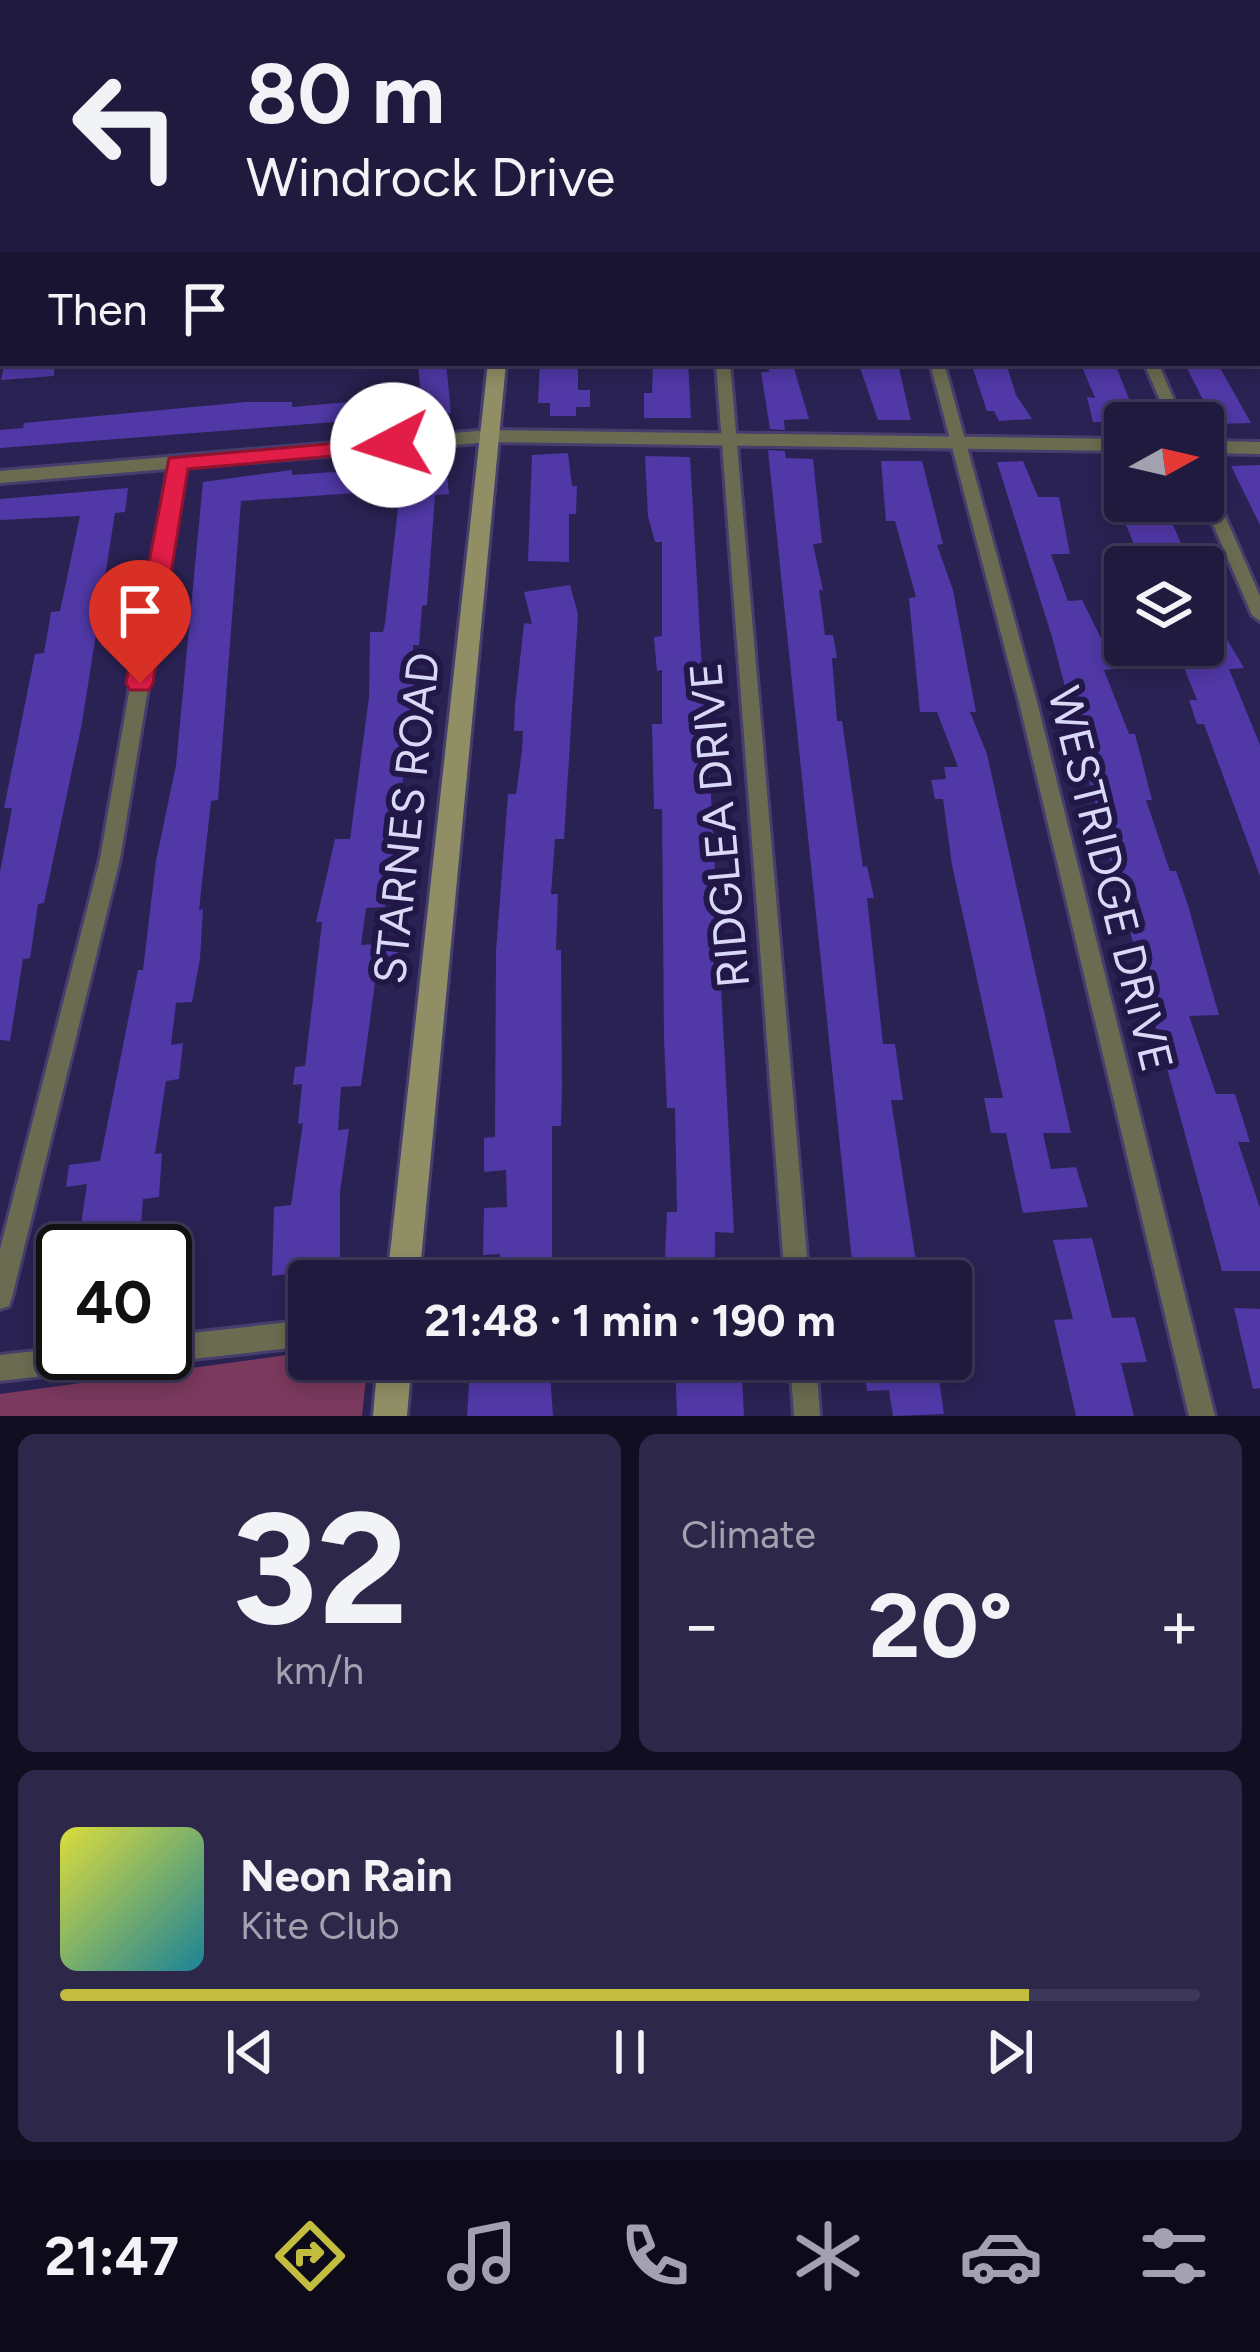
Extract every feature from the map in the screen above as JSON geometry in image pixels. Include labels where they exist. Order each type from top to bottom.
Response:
[{"type":"main road","name":"STARNES ROAD","points":[[405,1260],[496,366]]},
{"type":"main road","points":[[390,1416],[393,1380]]},
{"type":"street","name":"RIDGLEA DRIVE","points":[[723,366],[795,1260]]},
{"type":"street","name":"WESTRIDGE DRIVE","points":[[938,366],[1028,701],[1202,1416]]},
{"type":"street","points":[[1152,366],[1168,402]]},
{"type":"street","points":[[0,477],[490,436],[1104,444]]},
{"type":"street","points":[[1224,447],[1260,448]]},
{"type":"street","points":[[0,1298],[110,859],[177,463]]},
{"type":"street","points":[[1219,522],[1260,616]]},
{"type":"street","points":[[192,1346],[288,1335]]},
{"type":"street","points":[[0,1368],[36,1364]]},
{"type":"street","points":[[804,1380],[807,1416]]},
{"type":"shaded area","points":[[288,1355],[288,1380],[366,1380],[362,1416],[0,1416],[0,1394],[103,1380],[192,1380],[192,1368]]},
{"type":"building","points":[[4,366],[54,366],[54,376],[1,380]]},
{"type":"building","points":[[418,366],[446,366],[451,413],[0,448],[0,430],[23,428],[24,423],[246,402],[292,402],[292,407],[349,402],[361,400],[361,394],[387,392],[387,400],[421,397]]},
{"type":"building","points":[[540,366],[578,366],[578,390],[590,390],[590,407],[576,407],[576,416],[550,416],[550,403],[538,403]]},
{"type":"building","points":[[653,366],[688,366],[691,418],[644,418],[644,393],[652,393]]},
{"type":"building","points":[[768,366],[793,366],[809,419],[784,420],[785,430],[770,429],[761,372],[769,372]]},
{"type":"building","points":[[859,366],[898,366],[911,420],[878,420]]},
{"type":"building","points":[[972,366],[1007,366],[1016,395],[1032,419],[999,421],[994,411],[987,411]]},
{"type":"building","points":[[1116,366],[1130,402],[1104,402],[1104,422],[1093,422],[1087,397],[1095,398],[1082,367]]},
{"type":"building","points":[[1187,368],[1220,368],[1251,423],[1224,424],[1224,402],[1204,402]]},
{"type":"building","points":[[768,450],[785,451],[786,458],[813,459],[822,543],[813,544],[823,590],[819,590],[825,635],[833,635],[837,658],[832,658],[837,721],[842,721],[863,867],[867,866],[874,898],[867,898],[883,1044],[895,1044],[903,1100],[891,1100],[916,1260],[852,1260]]},
{"type":"building","points":[[568,453],[572,486],[577,486],[576,514],[569,514],[569,562],[528,561],[532,455]]},
{"type":"building","points":[[645,456],[690,457],[705,723],[724,722],[726,740],[708,740],[734,1233],[715,1232],[715,1260],[665,1257],[667,1212],[677,1212],[675,1108],[667,1108],[662,809],[654,809],[652,724],[662,724],[662,670],[657,671],[654,637],[662,636],[662,542],[655,542],[648,516]]},
{"type":"building","points":[[881,461],[922,461],[943,544],[937,545],[953,590],[976,712],[970,712],[987,754],[1071,1133],[1043,1133],[1051,1169],[1076,1167],[1088,1207],[1023,1213],[1006,1133],[991,1133],[984,1098],[1003,1098],[952,865],[943,799],[935,799],[931,780],[946,779],[944,767],[958,767],[937,712],[920,712],[909,598],[916,597],[895,521],[886,521]]},
{"type":"building","points":[[1023,461],[1038,497],[1059,497],[1070,554],[1051,554],[1068,601],[1082,600],[1104,644],[1104,666],[1114,669],[1104,670],[1129,734],[1135,734],[1152,800],[1146,800],[1170,871],[1176,871],[1187,902],[1219,1015],[1189,1016],[1216,1094],[1235,1094],[1250,1142],[1238,1142],[1260,1208],[1260,1271],[1222,1271],[1128,924],[1146,925],[1134,887],[1117,887],[1052,637],[997,462]]},
{"type":"building","points":[[446,464],[449,494],[435,495],[427,605],[422,606],[419,645],[413,645],[414,694],[385,907],[366,908],[361,945],[399,943],[398,960],[378,961],[361,1086],[341,1087],[338,1130],[349,1129],[340,1192],[340,1260],[288,1260],[288,1274],[272,1276],[274,1207],[291,1205],[303,1123],[298,1124],[302,1084],[293,1085],[295,1067],[305,1066],[322,922],[316,922],[335,839],[350,839],[369,697],[370,632],[383,632],[385,623],[400,490],[241,501],[218,800],[211,801],[199,910],[203,909],[200,959],[192,1002],[176,1003],[171,1045],[183,1043],[179,1079],[166,1081],[155,1154],[162,1153],[159,1197],[143,1199],[141,1224],[81,1224],[87,1184],[66,1187],[69,1165],[100,1161],[138,970],[143,970],[156,861],[176,765],[203,482],[292,470],[292,475]]},
{"type":"building","points":[[1260,465],[1260,525],[1231,466]]},
{"type":"building","points":[[128,488],[125,512],[115,513],[82,723],[44,903],[38,904],[30,958],[23,959],[10,1041],[0,1040],[0,872],[12,808],[4,808],[35,654],[44,653],[51,612],[60,611],[80,516],[0,520],[0,499]]},
{"type":"building","points":[[1125,522],[1172,522],[1182,546],[1135,546]]},
{"type":"building","points":[[570,585],[578,614],[564,839],[555,839],[551,894],[558,894],[562,1088],[561,1126],[552,1126],[552,1260],[500,1260],[500,1254],[483,1255],[484,1208],[507,1207],[506,1170],[484,1172],[484,1138],[495,1137],[496,951],[508,794],[516,794],[522,750],[523,731],[514,731],[524,623],[532,624],[524,592]]},
{"type":"building","points":[[1224,634],[1244,668],[1229,669],[1260,745],[1260,876],[1204,724],[1197,724],[1189,700],[1197,700],[1183,666],[1224,666]]},
{"type":"building","points":[[1092,1238],[1112,1318],[1135,1317],[1147,1362],[1121,1363],[1134,1416],[1076,1416],[1054,1320],[1073,1319],[1053,1240]]},
{"type":"building","points":[[1234,1308],[1260,1309],[1260,1388],[1253,1389]]},
{"type":"building","points":[[469,1380],[550,1380],[553,1416],[467,1416]]},
{"type":"building","points":[[676,1380],[742,1380],[744,1416],[677,1416]]},
{"type":"building","points":[[866,1380],[939,1380],[944,1414],[893,1416],[889,1390],[867,1391]]},
{"type":"route","points":[[140,683],[177,463],[393,445]]}]
